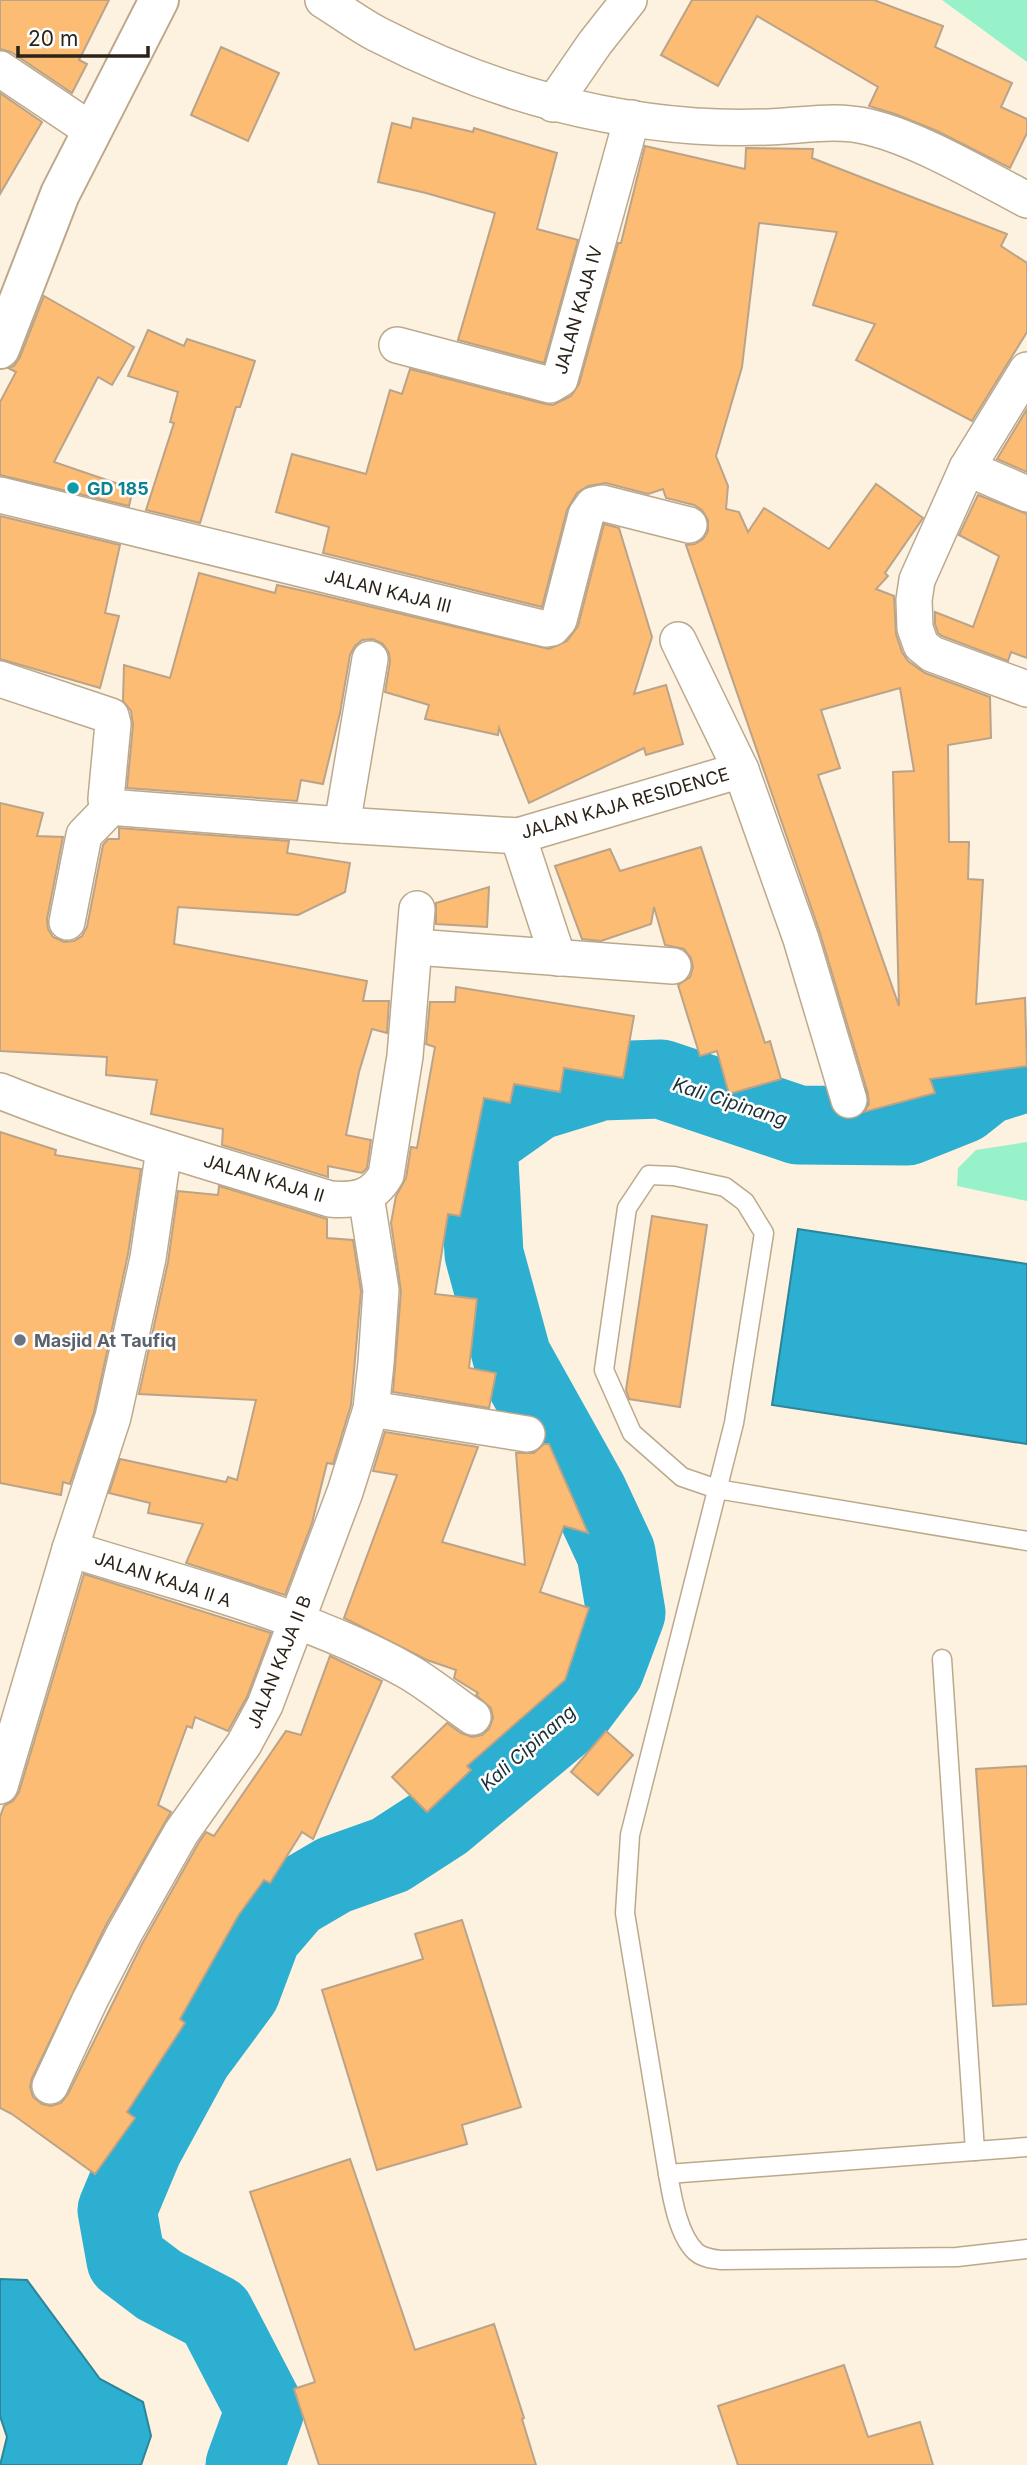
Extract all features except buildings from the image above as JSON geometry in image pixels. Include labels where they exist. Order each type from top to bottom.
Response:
[{"type":"street","points":[[0,349],[60,194],[159,0]]},
{"type":"street","points":[[323,0],[375,33],[484,82],[553,104],[693,126],[840,123],[868,126],[904,138],[1027,200]]},
{"type":"street","points":[[553,104],[629,0]]},
{"type":"street","points":[[0,69],[91,130]]},
{"type":"street","name":"JALAN KAJA IV","points":[[397,345],[550,385],[560,379],[632,118]]},
{"type":"street","points":[[1027,370],[967,468],[917,580],[914,600],[915,628],[921,645],[932,654],[1027,689]]},
{"type":"street","points":[[967,468],[1027,494]]},
{"type":"street","name":"JALAN KAJA III","points":[[0,495],[546,629],[552,628],[559,620],[586,515],[593,505],[602,503],[689,525]]},
{"type":"street","points":[[678,640],[741,770],[801,939],[849,1100]]},
{"type":"street","points":[[342,825],[370,659]]},
{"type":"street","points":[[0,679],[111,716],[113,724],[106,799],[112,806],[84,835],[67,922]]},
{"type":"street","name":"JALAN KAJA RESIDENCE","points":[[112,806],[518,836],[741,770]]},
{"type":"street","points":[[518,836],[558,958]]},
{"type":"street","points":[[366,1196],[380,1187],[386,1175],[405,1056],[416,909]]},
{"type":"street","points":[[415,947],[673,966]]},
{"type":"street","name":"JALAN KAJA II","points":[[0,1091],[164,1149],[330,1199],[351,1201],[366,1196]]},
{"type":"street","points":[[0,1786],[70,1549],[113,1417],[148,1258],[164,1149]]},
{"type":"street","name":"JALAN KAJA II B","points":[[51,2086],[124,1934],[181,1833],[244,1744],[265,1705],[345,1492],[370,1409],[376,1363],[381,1290],[366,1196]]},
{"type":"street","points":[[370,1409],[527,1434]]},
{"type":"street","name":"JALAN KAJA II A","points":[[70,1549],[296,1621],[358,1646],[409,1672],[472,1717]]},
{"type":"lane","points":[[1027,1541],[717,1489],[682,1477],[632,1433],[604,1370],[627,1208],[649,1175],[674,1176],[725,1188],[745,1202],[764,1233],[734,1423],[717,1489],[630,1835],[625,1913],[674,2205],[685,2235],[696,2253],[707,2258],[957,2257],[1027,2249]]},
{"type":"lane","points":[[942,1659],[975,2151]]},
{"type":"lane","points":[[668,2174],[1027,2147]]},
{"type":"green space","points":[[942,0],[1027,0],[1027,62]]},
{"type":"green space","points":[[1027,1142],[1027,1201],[957,1186],[958,1168],[976,1150]]},
{"type":"water","points":[[798,1229],[1027,1264],[1027,1444],[772,1405]]},
{"type":"water","points":[[0,2279],[27,2280],[100,2379],[143,2402],[151,2436],[141,2465],[0,2465],[7,2437],[0,2416]]},
{"type":"waterway","name":"Kali Cipinang","points":[[245,2465],[265,2410],[215,2314],[159,2285],[126,2260],[117,2210],[143,2148],[193,2056],[241,1991],[262,1935],[293,1899],[334,1875],[390,1855],[444,1820],[571,1714],[605,1669],[626,1613],[616,1553],[588,1493],[512,1357],[484,1254],[478,1142],[536,1101],[601,1081],[661,1079],[798,1125],[907,1126],[962,1104],[986,1085],[1027,1072]]},
{"type":"place","name":"GD 185","points":[[73,488]]},
{"type":"place","name":"Masjid At Taufiq","points":[[20,1340]]}]
